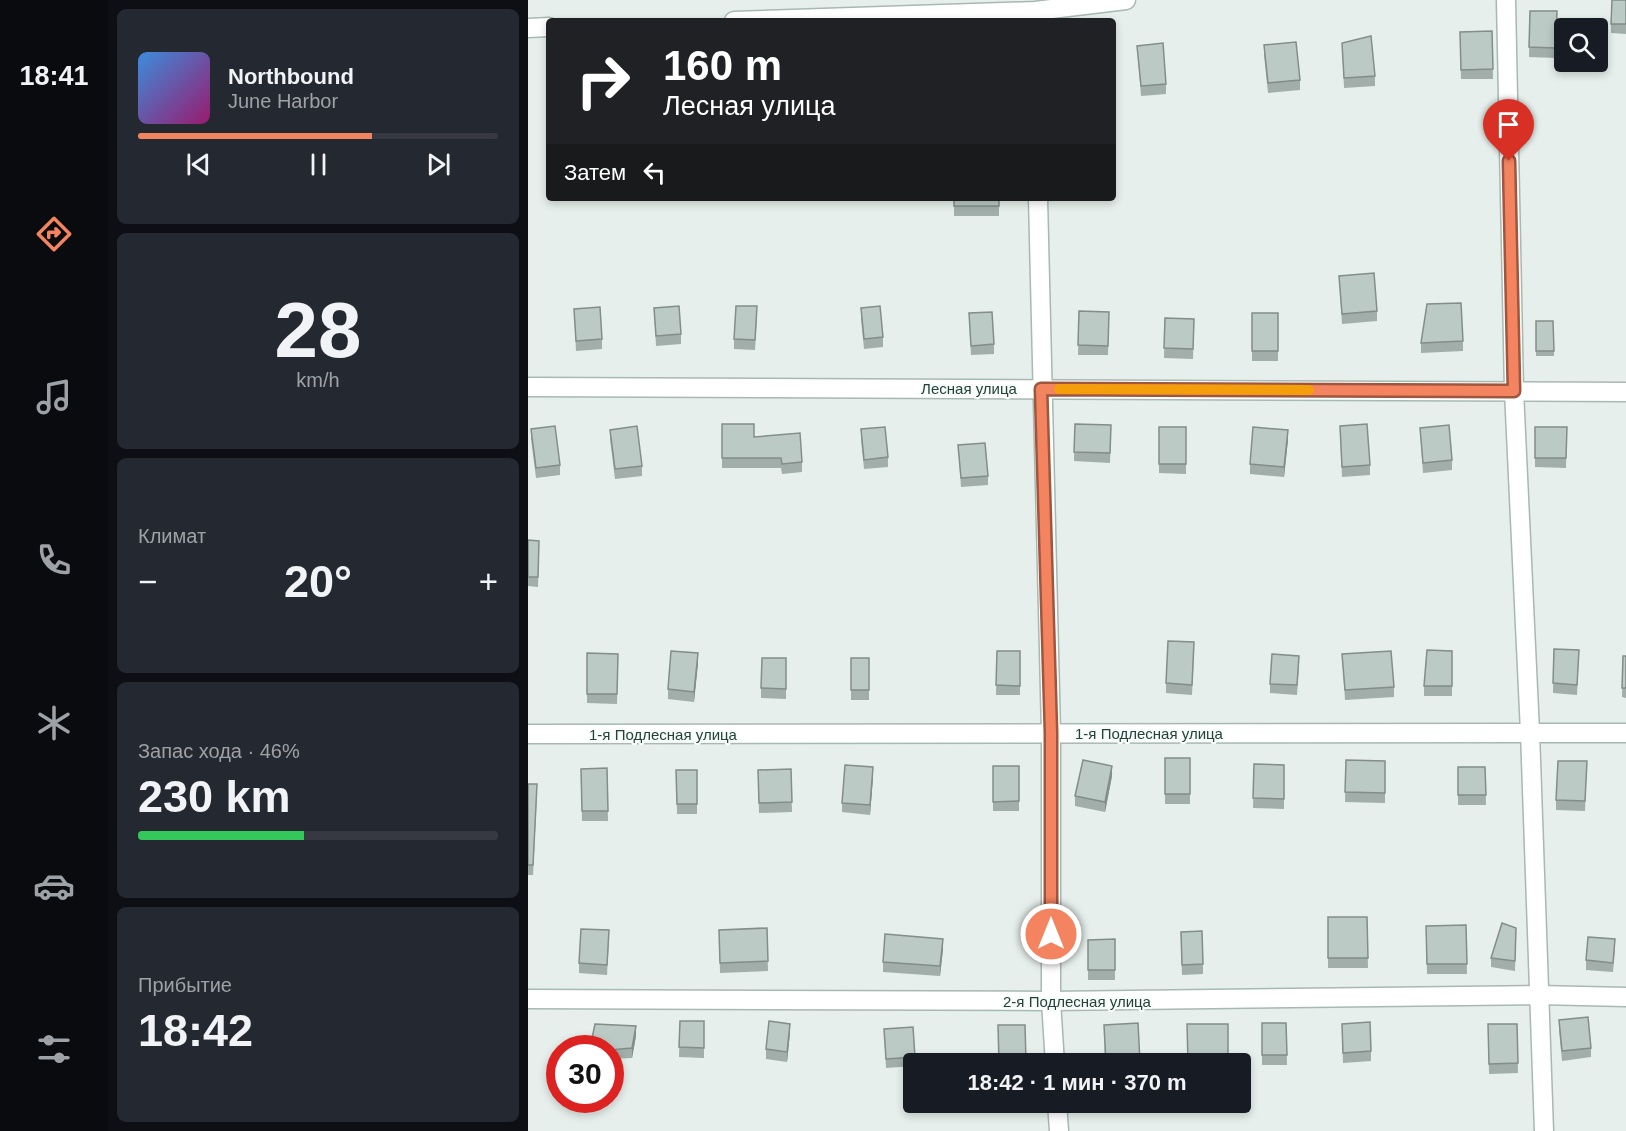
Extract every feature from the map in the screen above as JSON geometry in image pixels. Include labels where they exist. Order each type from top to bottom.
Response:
[{"type":"street","points":[[824,18],[1034,11],[1126,0]]},
{"type":"street","points":[[1506,0],[1514,391],[1530,732],[1544,1131]]},
{"type":"street","points":[[528,28],[546,27]]},
{"type":"street","points":[[1038,201],[1051,733],[1051,1001],[1054,1053]]},
{"type":"street","name":"Лесная улица","points":[[528,387],[1626,392]]},
{"type":"street","name":"1-я Подлесная улица","points":[[528,734],[1626,733]]},
{"type":"street","name":"2-я Подлесная улица","points":[[528,999],[1051,1001],[1538,995],[1626,997]]},
{"type":"street","points":[[1058,1113],[1059,1131]]},
{"type":"building","points":[[1612,0],[1626,0],[1626,24],[1611,24]]},
{"type":"building","points":[[1530,11],[1557,11],[1557,18],[1554,18],[1554,48],[1529,47]]},
{"type":"building","points":[[1492,31],[1493,69],[1461,70],[1460,32]]},
{"type":"building","points":[[1371,36],[1375,76],[1344,78],[1342,43]]},
{"type":"building","points":[[1296,42],[1300,80],[1268,83],[1264,45]]},
{"type":"building","points":[[1163,43],[1166,84],[1141,86],[1137,46]]},
{"type":"building","points":[[954,201],[999,201],[999,206],[954,206]]},
{"type":"building","points":[[1374,273],[1377,311],[1342,314],[1339,276]]},
{"type":"building","points":[[1461,303],[1463,341],[1421,343],[1427,304]]},
{"type":"building","points":[[679,306],[681,334],[656,336],[654,308]]},
{"type":"building","points":[[736,306],[757,306],[755,340],[734,339]]},
{"type":"building","points":[[880,306],[883,337],[864,339],[861,308]]},
{"type":"building","points":[[600,307],[602,339],[576,341],[574,309]]},
{"type":"building","points":[[1079,311],[1109,312],[1108,346],[1078,345]]},
{"type":"building","points":[[992,312],[994,344],[971,346],[969,313]]},
{"type":"building","points":[[1252,313],[1278,313],[1278,351],[1252,351]]},
{"type":"building","points":[[1165,318],[1194,319],[1193,349],[1164,348]]},
{"type":"building","points":[[1536,321],[1553,321],[1554,351],[1536,351]]},
{"type":"building","points":[[722,424],[754,424],[754,437],[800,433],[802,462],[782,464],[781,458],[722,458]]},
{"type":"building","points":[[1075,424],[1111,425],[1110,453],[1074,452]]},
{"type":"building","points":[[1367,424],[1370,465],[1342,467],[1340,426]]},
{"type":"building","points":[[1449,425],[1452,460],[1423,463],[1420,428]]},
{"type":"building","points":[[555,426],[560,465],[536,468],[531,429]]},
{"type":"building","points":[[637,426],[642,466],[615,469],[610,430]]},
{"type":"building","points":[[885,427],[888,457],[864,460],[861,429]]},
{"type":"building","points":[[1159,427],[1186,427],[1186,464],[1159,464]]},
{"type":"building","points":[[1253,427],[1288,430],[1284,467],[1250,464]]},
{"type":"building","points":[[1535,427],[1567,427],[1566,458],[1535,458]]},
{"type":"building","points":[[985,443],[988,476],[961,478],[958,445]]},
{"type":"building","points":[[528,540],[539,541],[538,577],[528,577]]},
{"type":"building","points":[[1168,641],[1194,642],[1192,685],[1166,683]]},
{"type":"building","points":[[1554,649],[1579,650],[1577,685],[1553,683]]},
{"type":"building","points":[[1427,650],[1452,651],[1452,686],[1424,686]]},
{"type":"building","points":[[671,651],[698,653],[694,692],[668,689]]},
{"type":"building","points":[[997,651],[1020,651],[1020,686],[996,685]]},
{"type":"building","points":[[1391,651],[1394,687],[1345,690],[1342,654]]},
{"type":"building","points":[[587,653],[618,654],[617,694],[587,694]]},
{"type":"building","points":[[1272,654],[1299,656],[1297,685],[1270,684]]},
{"type":"building","points":[[1623,656],[1626,656],[1626,688],[1622,688]]},
{"type":"building","points":[[762,658],[786,658],[786,689],[761,688]]},
{"type":"building","points":[[851,658],[869,658],[869,690],[851,690]]},
{"type":"building","points":[[1165,758],[1190,758],[1190,794],[1165,794]]},
{"type":"building","points":[[1083,760],[1112,766],[1105,802],[1075,796]]},
{"type":"building","points":[[1346,760],[1385,761],[1385,793],[1345,792]]},
{"type":"building","points":[[1558,761],[1587,761],[1585,801],[1556,800]]},
{"type":"building","points":[[1254,764],[1284,765],[1284,799],[1253,798]]},
{"type":"building","points":[[845,765],[873,767],[870,805],[842,803]]},
{"type":"building","points":[[993,766],[1019,766],[1019,801],[993,802]]},
{"type":"building","points":[[1458,767],[1485,767],[1486,795],[1458,795]]},
{"type":"building","points":[[607,768],[608,811],[582,811],[581,769]]},
{"type":"building","points":[[791,769],[792,802],[759,803],[758,770]]},
{"type":"building","points":[[676,770],[697,770],[697,804],[677,804]]},
{"type":"building","points":[[528,784],[537,784],[533,865],[528,865]]},
{"type":"building","points":[[1328,917],[1367,917],[1368,958],[1328,958]]},
{"type":"building","points":[[1502,923],[1516,928],[1515,961],[1491,958]]},
{"type":"building","points":[[1466,925],[1467,964],[1427,964],[1426,926]]},
{"type":"building","points":[[767,928],[768,961],[720,963],[719,930]]},
{"type":"building","points":[[581,929],[609,930],[607,965],[579,963]]},
{"type":"building","points":[[1202,931],[1203,964],[1182,965],[1181,932]]},
{"type":"building","points":[[885,934],[943,939],[940,966],[883,962]]},
{"type":"building","points":[[1588,937],[1615,939],[1613,963],[1586,960]]},
{"type":"building","points":[[1115,939],[1115,970],[1088,970],[1088,940]]},
{"type":"building","points":[[1588,1017],[1591,1048],[1562,1051],[1559,1020]]},
{"type":"building","points":[[680,1021],[704,1021],[704,1048],[679,1047]]},
{"type":"building","points":[[769,1021],[790,1024],[787,1052],[766,1049]]},
{"type":"building","points":[[1370,1022],[1371,1051],[1343,1053],[1342,1024]]},
{"type":"building","points":[[1138,1023],[1140,1053],[1105,1053],[1104,1025]]},
{"type":"building","points":[[1262,1023],[1286,1023],[1287,1055],[1262,1055]]},
{"type":"building","points":[[595,1024],[636,1026],[632,1048],[624,1049],[624,1035],[593,1035]]},
{"type":"building","points":[[1187,1024],[1228,1024],[1228,1053],[1188,1053]]},
{"type":"building","points":[[1488,1024],[1517,1024],[1518,1063],[1489,1064]]},
{"type":"building","points":[[998,1025],[1025,1025],[1026,1053],[999,1053]]},
{"type":"building","points":[[913,1027],[915,1053],[903,1053],[903,1058],[886,1059],[884,1029]]},
{"type":"slow traffic","points":[[1059,389],[1309,390]]},
{"type":"route","points":[[1051,934],[1051,733],[1041,389],[1514,391],[1509,161]]}]
